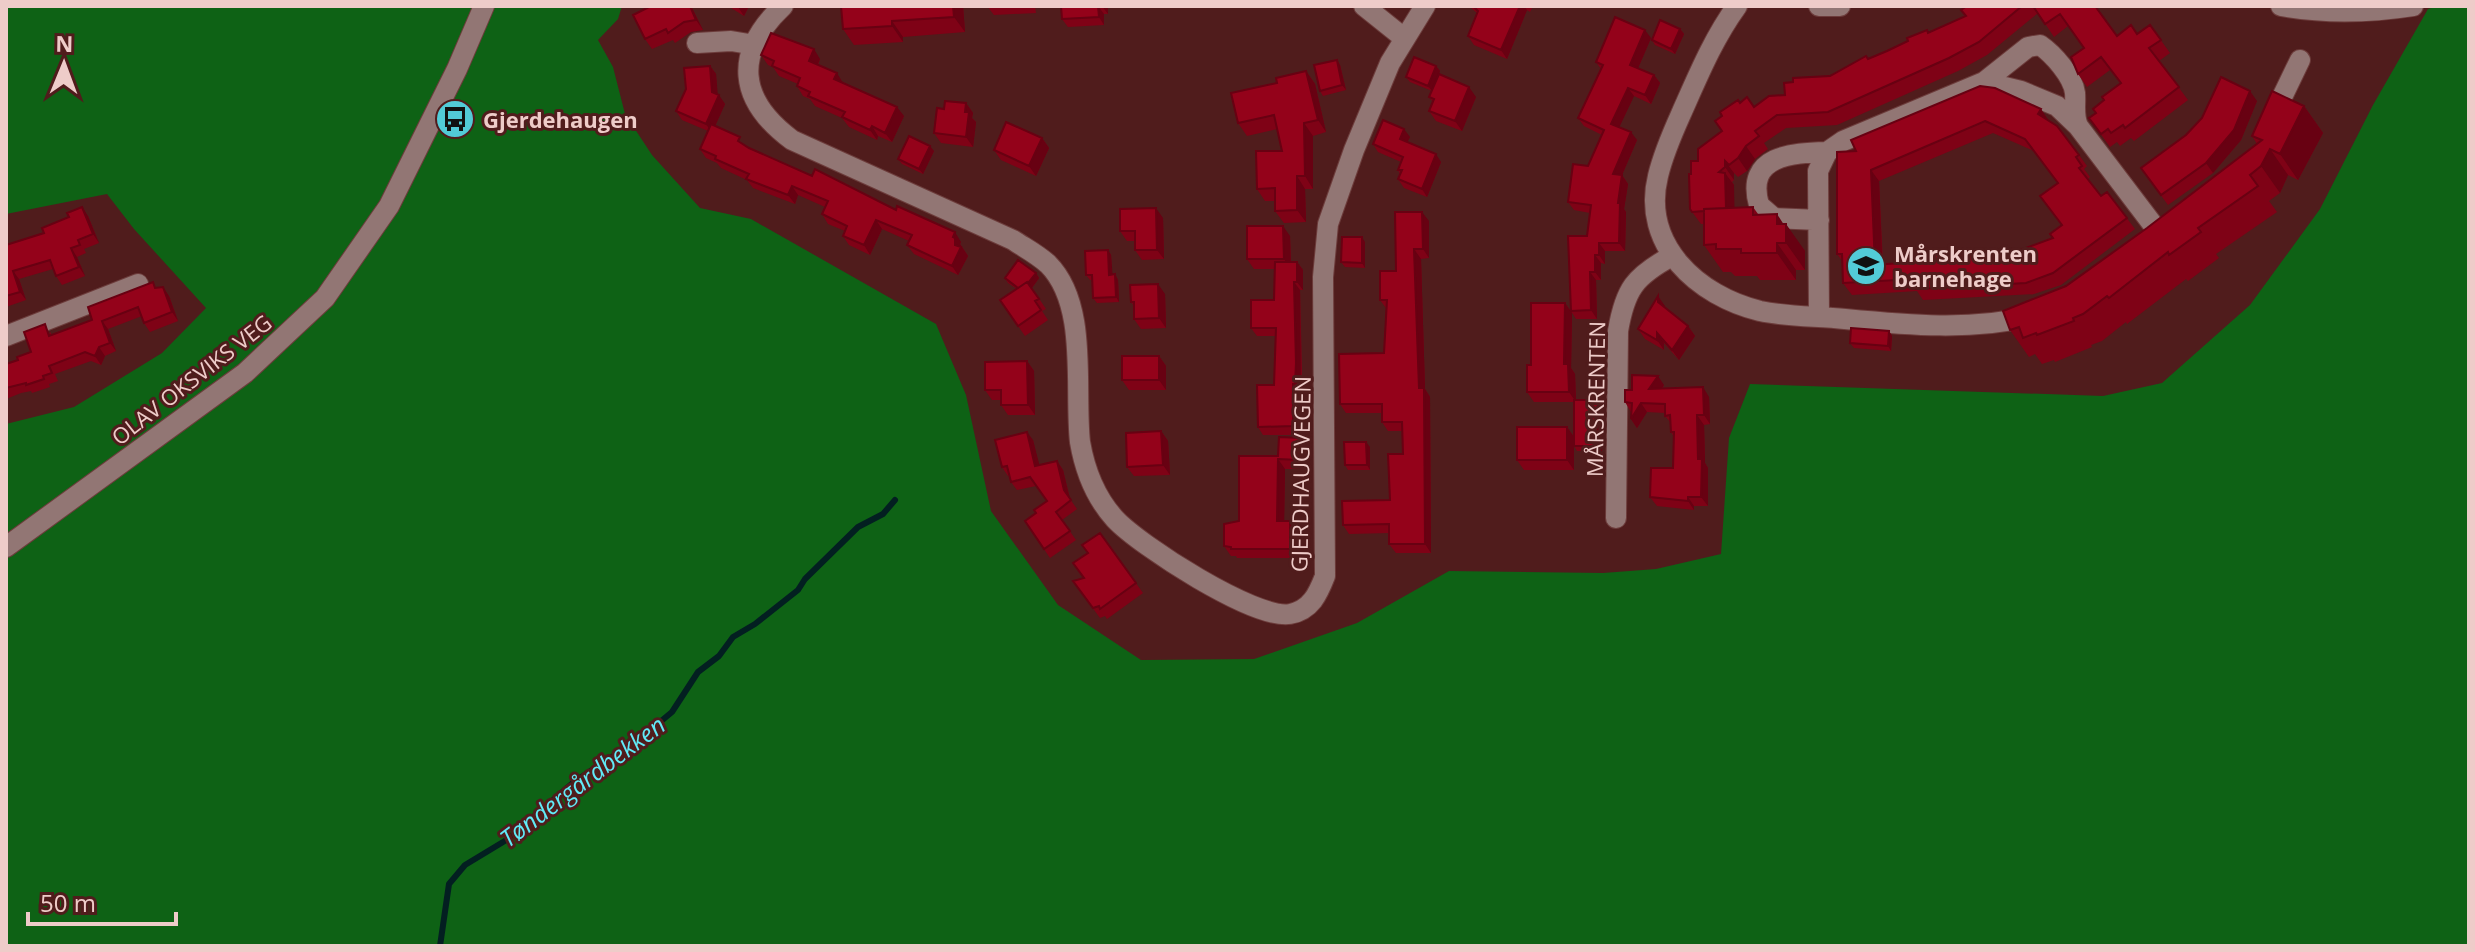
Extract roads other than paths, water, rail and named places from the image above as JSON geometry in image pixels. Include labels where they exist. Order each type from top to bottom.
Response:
[{"type":"street","name":"OLAV OKSVIKS VEG","points":[[6,547],[245,373],[325,298],[389,206],[457,69],[484,6]]},
{"type":"street","name":"GJERDHAUGVEGEN","points":[[783,6],[769,21],[749,61],[749,87],[758,109],[792,140],[1013,240],[1049,265],[1066,290],[1074,318],[1080,442],[1083,462],[1099,499],[1123,527],[1155,552],[1253,607],[1281,614],[1299,611],[1309,605],[1325,576],[1323,277],[1328,224],[1390,63],[1425,6]]},
{"type":"street","points":[[1364,6],[1404,38]]},
{"type":"street","points":[[1737,6],[1710,49],[1657,177],[1657,218],[1661,236],[1672,256],[1689,275],[1731,301],[1759,311],[1898,324],[1961,325],[1991,324],[2049,311]]},
{"type":"street","points":[[1819,6],[1840,6]]},
{"type":"street","points":[[2281,6],[2317,12],[2373,12],[2413,6]]},
{"type":"street","points":[[697,43],[731,41],[755,45]]},
{"type":"street","points":[[1819,316],[1818,171],[1827,152],[1843,141],[1984,82],[2028,47],[2040,45],[2049,52],[2073,87],[2074,116],[2078,126]]},
{"type":"street","points":[[2266,131],[2300,60]]},
{"type":"street","points":[[1984,82],[2021,91],[2057,106],[2078,126],[2163,237]]},
{"type":"street","points":[[1819,220],[1774,218],[1759,205],[1757,185],[1760,175],[1776,158],[1790,153],[1827,152]]},
{"type":"street","name":"MÅRSKRENTEN","points":[[1616,518],[1618,331],[1622,304],[1634,282],[1649,268],[1672,256]]},
{"type":"street","points":[[6,336],[138,284]]},
{"type":"waterway","name":"Tøndergårdbekken","points":[[440,946],[449,884],[465,865],[508,839],[574,782],[642,737],[672,712],[698,672],[719,656],[733,637],[798,590],[805,579],[858,527],[883,514],[895,500]]},
{"type":"place","name":"Gjerdehaugen","points":[[455,119]]},
{"type":"place","name":"Mårskrenten barnehage","points":[[1866,266]]}]
